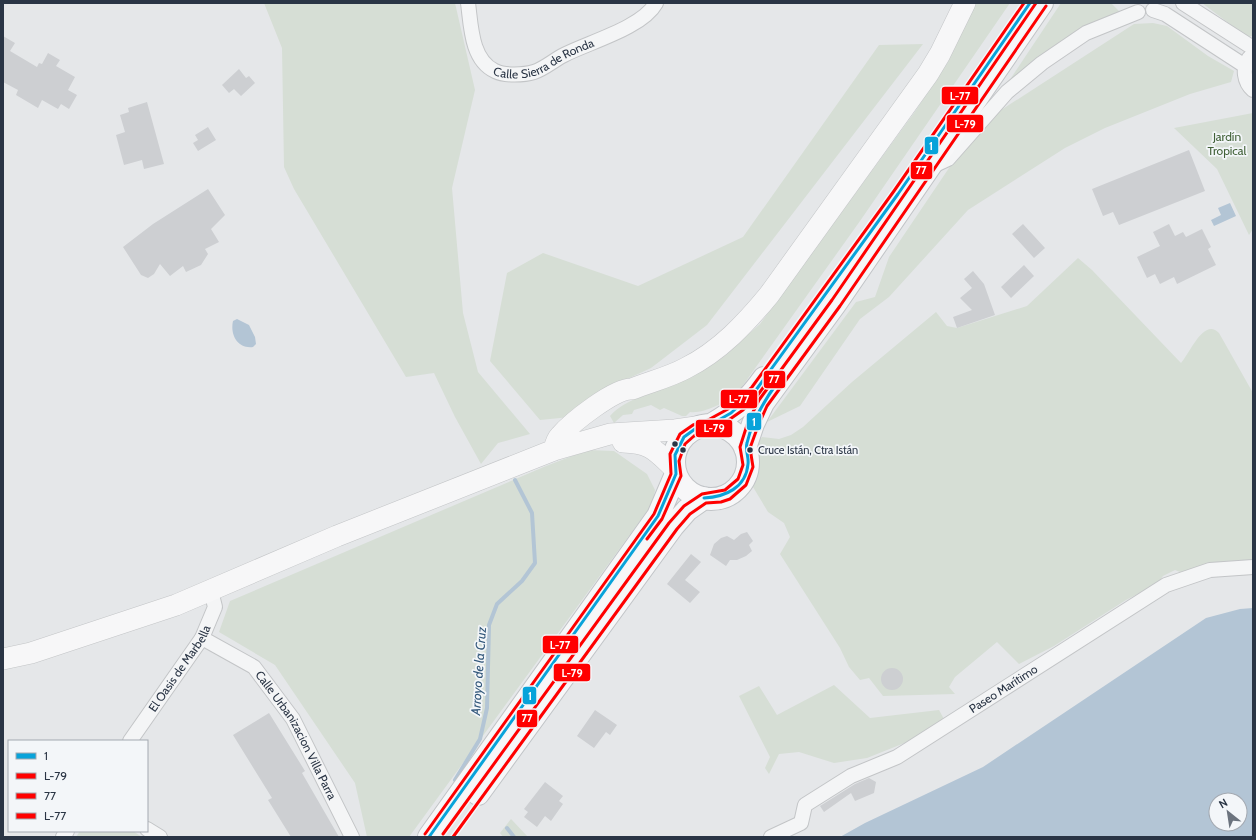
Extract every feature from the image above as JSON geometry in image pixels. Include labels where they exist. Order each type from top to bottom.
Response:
[{"type":"main road","points":[[554,450],[559,436],[627,397],[632,389],[685,369],[736,333],[774,288],[928,74],[940,54],[965,3]]},
{"type":"main road","points":[[429,837],[658,516],[675,471],[675,453],[683,438],[688,433],[734,411],[746,402],[756,390],[898,194],[1030,3]]},
{"type":"main road","points":[[596,438],[639,442],[650,446],[675,471],[687,490],[704,498],[720,497],[728,494],[742,482],[748,466],[746,448],[753,424],[763,403],[836,304],[1042,3]]},
{"type":"main road","points":[[592,416],[602,423],[596,438]]},
{"type":"main road","points":[[592,416],[596,438]]},
{"type":"main road","points":[[3,659],[31,653],[176,605],[337,536],[554,450],[596,438],[675,430],[707,425],[725,428],[732,431],[746,448]]},
{"type":"main road","points":[[447,837],[673,526],[687,510],[704,498]]},
{"type":"street","name":"Calle Sierra de Ronda","points":[[468,3],[472,35],[479,58],[495,71],[512,74],[535,72],[565,54],[631,25],[653,8],[656,3]]},
{"type":"street","points":[[1123,3],[1130,9],[1138,12]]},
{"type":"street","points":[[1183,3],[1253,48]]},
{"type":"street","points":[[931,167],[948,159],[1007,92],[1042,63],[1086,33],[1138,12],[1157,7],[1164,14],[1245,66]]},
{"type":"street","points":[[1253,53],[1245,66],[1247,82],[1253,90]]},
{"type":"street","name":"Paseo Marítimo","points":[[771,837],[801,823],[805,805],[822,794],[851,776],[897,758],[1166,585],[1210,570],[1253,567]]},
{"type":"street","name":"El Oasis de Marbella","points":[[131,740],[202,638],[215,607],[211,591]]},
{"type":"street","name":"Calle Urbanizacion Villa Parra","points":[[202,638],[254,667],[293,719],[352,837]]},
{"type":"street","points":[[148,831],[160,837]]},
{"type":"green space","points":[[264,3],[455,3],[475,90],[452,188],[463,313],[478,372],[530,434],[498,443],[481,464],[455,417],[434,373],[406,377],[294,189],[284,167],[282,48]]},
{"type":"green space","points":[[975,3],[1010,3],[860,221],[736,395],[714,407],[701,411],[690,412],[686,416],[682,416],[664,408],[660,410],[651,405],[634,410],[632,414],[623,415],[614,423],[610,416],[625,404],[678,382],[699,370],[742,340],[760,324],[914,113],[948,62]]},
{"type":"green space","points":[[1061,3],[1111,3],[1121,13],[1099,21],[1064,39],[1009,81]]},
{"type":"green space","points":[[1202,3],[1252,3],[1253,36],[1247,37]]},
{"type":"green space","points":[[1153,23],[1167,26],[1208,56],[1234,71],[1231,82],[1190,94],[1105,128],[1065,148],[968,210],[889,297],[860,319],[800,406],[767,422],[856,302],[875,297],[889,257],[978,125],[1134,24]]},
{"type":"green space","points":[[923,44],[707,325],[651,368],[597,393],[570,417],[540,420],[490,361],[507,273],[543,253],[638,286],[743,237],[879,45]]},
{"type":"green space","name":"Jardín Tropical","points":[[1253,113],[1253,229],[1249,235],[1217,169],[1174,128]]},
{"type":"green space","points":[[1078,258],[1092,270],[1181,363],[1203,333],[1213,329],[1219,333],[1253,393],[1253,561],[1180,572],[1175,570],[1163,576],[1157,584],[1126,600],[1054,646],[1019,664],[997,642],[955,677],[949,687],[955,694],[883,696],[869,678],[860,680],[849,667],[840,648],[780,554],[790,537],[784,523],[768,512],[753,487],[743,464],[762,437],[779,439],[791,435],[803,427],[852,382],[936,312],[947,326],[957,328],[1027,306]]},
{"type":"green space","points":[[588,450],[614,451],[647,474],[655,490],[653,503],[409,837],[367,837],[355,783],[275,665],[219,632],[230,601],[546,466]]},
{"type":"green space","points":[[834,685],[870,718],[939,710],[944,719],[917,738],[867,758],[834,763],[799,752],[779,754],[769,774],[765,768],[770,757],[739,696],[759,686],[777,715]]},
{"type":"green space","points":[[511,819],[528,837],[503,837],[500,833]]},
{"type":"green space","points":[[79,832],[134,832],[142,837],[76,837]]},
{"type":"water","points":[[1230,203],[1236,216],[1214,226],[1211,220],[1221,215],[1218,208]]},
{"type":"water","points":[[237,319],[249,325],[255,337],[256,344],[253,347],[243,346],[236,340],[232,326],[233,321]]},
{"type":"water","points":[[1253,608],[1253,837],[840,837],[865,823],[983,767],[1206,618],[1240,609]]},
{"type":"building","points":[[3,36],[15,43],[10,51],[37,67],[39,63],[42,64],[48,53],[60,60],[56,66],[75,77],[68,90],[77,95],[69,109],[61,104],[58,109],[42,100],[38,108],[16,95],[18,90],[3,82]]},
{"type":"building","points":[[239,69],[246,78],[249,76],[255,83],[241,96],[234,89],[229,93],[222,85]]},
{"type":"building","points":[[147,102],[164,164],[144,169],[142,160],[124,165],[116,135],[125,132],[120,115],[129,112],[128,108]]},
{"type":"building","points":[[208,127],[216,140],[198,151],[193,143],[198,140],[195,135]]},
{"type":"building","points":[[1189,150],[1205,191],[1119,225],[1113,212],[1103,216],[1092,189]]},
{"type":"building","points":[[208,189],[225,215],[211,229],[219,242],[205,249],[208,254],[201,265],[186,272],[183,266],[170,276],[160,264],[154,274],[148,278],[141,275],[123,247],[153,224]]},
{"type":"building","points":[[1023,224],[1045,248],[1034,258],[1012,234]]},
{"type":"building","points":[[1169,224],[1175,236],[1183,232],[1186,237],[1202,229],[1211,247],[1208,249],[1216,265],[1177,284],[1174,277],[1160,284],[1155,274],[1147,278],[1137,257],[1160,246],[1153,232]]},
{"type":"building","points":[[1024,265],[1034,276],[1011,298],[1001,287]]},
{"type":"building","points":[[973,271],[984,284],[995,315],[957,328],[953,317],[972,310],[960,298],[972,288],[964,279]]},
{"type":"building","points":[[747,532],[753,541],[749,545],[752,551],[746,556],[737,560],[730,560],[726,566],[710,555],[714,544],[721,538],[727,536],[734,540],[741,534]]},
{"type":"building","points":[[691,554],[701,562],[685,580],[700,592],[690,603],[667,584]]},
{"type":"building","points":[[892,668],[900,671],[903,679],[900,687],[892,690],[884,687],[881,679],[884,671]]},
{"type":"building","points":[[595,710],[617,725],[610,735],[606,732],[594,748],[577,736]]},
{"type":"building","points":[[269,713],[305,771],[302,773],[339,837],[291,837],[268,800],[272,798],[233,735]]},
{"type":"building","points":[[869,778],[876,782],[874,793],[855,801],[851,793],[824,812],[820,806],[855,784]]},
{"type":"building","points":[[545,782],[563,796],[559,801],[563,804],[551,821],[545,816],[537,827],[524,817],[528,812],[524,809]]},
{"type":"waterway","name":"Arroyo de la Cruz","points":[[455,780],[480,739],[487,708],[489,625],[497,604],[522,581],[535,563],[532,513],[515,480]]},
{"type":"waterway","name":"Arroyo de la Cruz","points":[[507,828],[514,837]]},
{"type":"transit line","name":"L-77","points":[[425,834],[654,514],[671,474],[670,454],[680,434],[693,425],[708,420],[728,409],[752,387],[894,191],[1024,3]]},
{"type":"transit line","name":"1","points":[[429,837],[658,516],[676,474],[675,455],[684,437],[695,429],[710,425],[731,413],[756,390],[898,194],[1030,3]]},
{"type":"transit line","name":"77","points":[[443,834],[669,523],[684,506],[702,494],[725,490],[738,479],[743,465],[740,447],[748,422],[759,400],[832,300],[1036,3]]},
{"type":"transit line","name":"L-79","points":[[453,837],[677,529],[690,514],[706,503],[721,502],[730,499],[746,485],[753,467],[750,448],[767,406],[840,306],[1046,6]]},
{"type":"transit line","name":"L-79","points":[[647,539],[662,519],[681,476],[679,461],[685,444],[694,436],[720,426],[743,410],[757,396],[771,377]]},
{"type":"transit line","name":"1","points":[[704,498],[719,496],[727,493],[739,485],[743,479],[748,464],[747,446],[749,435],[763,404],[777,383]]},
{"type":"place","name":"Cruce Istán, Ctra Istán","points":[[750,450]]}]
